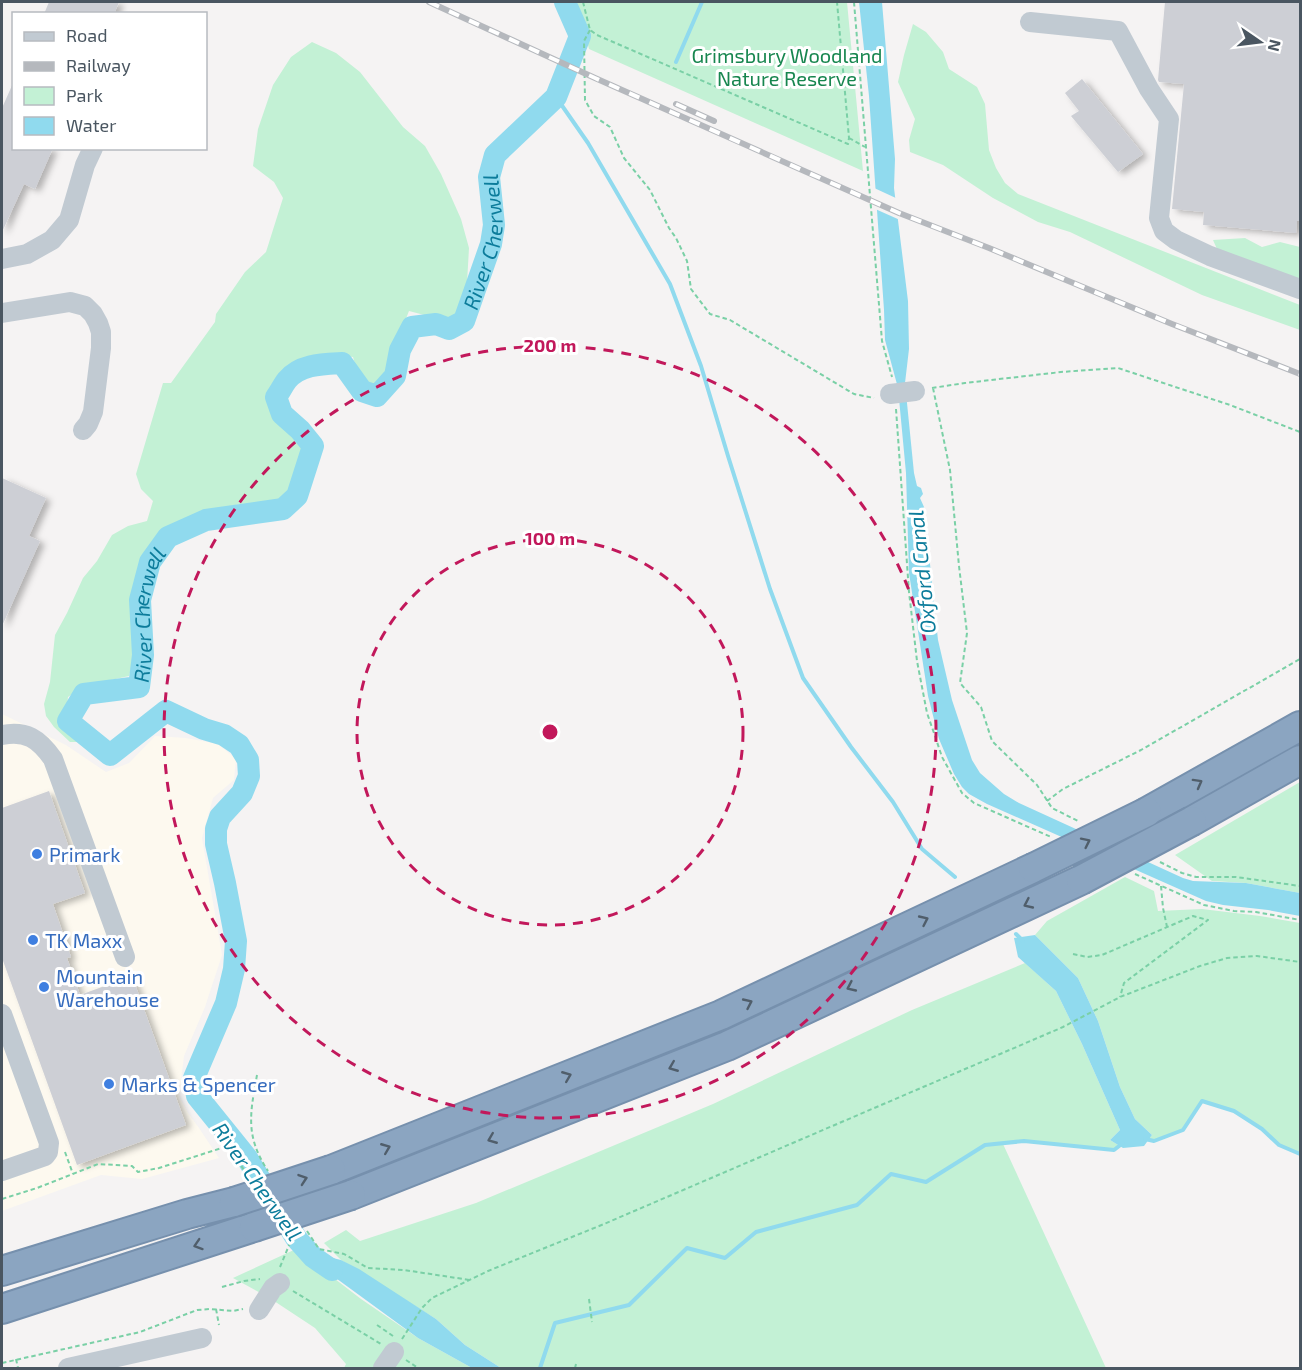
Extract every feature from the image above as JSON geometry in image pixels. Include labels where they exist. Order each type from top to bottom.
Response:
[{"type":"highway","points":[[2,1257],[234,1202],[331,1170],[721,1016],[1147,812],[1300,726]]},
{"type":"highway","points":[[2,1309],[351,1195],[727,1046],[1081,880],[1300,760]]},
{"type":"highway","points":[[2,1271],[187,1214]]},
{"type":"lane","points":[[1030,22],[1118,31],[1149,89],[1169,119],[1159,218],[1164,231],[1176,240],[1210,256],[1300,289]]},
{"type":"lane","points":[[2,259],[27,254],[52,240],[69,220],[85,165],[92,150]]},
{"type":"lane","points":[[2,313],[70,303],[85,306],[93,314],[101,332],[101,348],[93,412],[83,430]]},
{"type":"lane","points":[[893,395],[924,389]]},
{"type":"lane","points":[[2,735],[17,733],[32,737],[44,745],[53,759],[125,957]]},
{"type":"lane","points":[[2,1014],[49,1143],[45,1156],[2,1171]]},
{"type":"lane","points":[[261,1307],[279,1280]]},
{"type":"lane","points":[[68,1368],[202,1338]]},
{"type":"path","points":[[583,2],[590,30],[597,35],[848,144],[837,2]]},
{"type":"path","points":[[854,2],[882,341],[893,395],[909,592],[917,661],[927,713],[942,757],[962,793],[974,803],[1052,837]]},
{"type":"path","points":[[590,30],[584,41],[585,100],[594,116],[610,127],[624,158],[650,190],[687,261],[691,289],[711,314],[730,320],[855,394],[878,399],[887,394],[893,395]]},
{"type":"path","points":[[849,138],[866,148]]},
{"type":"path","points":[[1082,823],[1052,808],[1037,785],[992,741],[981,707],[960,683],[968,633],[950,470],[924,389],[964,382],[1118,368],[1230,405],[1300,432]]},
{"type":"path","points":[[1047,801],[1063,789],[1141,750],[1300,659]]},
{"type":"path","points":[[1152,858],[1182,873],[1196,877],[1236,877],[1300,886]]},
{"type":"path","points":[[1128,871],[1204,905],[1300,920]]},
{"type":"path","points":[[1161,886],[1167,927]]},
{"type":"path","points":[[1072,954],[1087,957],[1102,955],[1193,916],[1208,920],[1124,983],[1120,997]]},
{"type":"path","points":[[407,1331],[422,1308],[432,1298],[488,1271],[604,1224],[1063,1027],[1120,997],[1227,958],[1257,956],[1300,962]]},
{"type":"path","points":[[2,1199],[98,1164],[132,1166],[138,1172],[159,1168],[228,1146]]},
{"type":"path","points":[[65,1152],[73,1174]]},
{"type":"path","points":[[279,1280],[279,1268],[290,1243]]},
{"type":"path","points":[[222,1287],[255,1279],[279,1280],[418,1368]]},
{"type":"path","points":[[589,1299],[592,1322]]},
{"type":"path","points":[[2,1363],[140,1332],[197,1310],[233,1311],[261,1307]]},
{"type":"path","points":[[216,1309],[219,1325]]},
{"type":"path","points":[[377,1325],[390,1352]]},
{"type":"path","points":[[16,1359],[18,1368]]},
{"type":"shaded area","points":[[2,714],[66,745],[106,772],[129,763],[155,736],[186,738],[218,744],[236,759],[234,780],[213,798],[202,838],[222,955],[205,1007],[184,1056],[179,1097],[219,1158],[142,1179],[101,1175],[2,1211]]},
{"type":"green space","name":"Grimsbury Woodland Nature Reserve","points":[[577,2],[847,2],[863,171],[589,49]]},
{"type":"green space","points":[[913,24],[926,32],[943,52],[949,69],[977,87],[985,104],[989,150],[1005,183],[1018,194],[1300,305],[1300,330],[1202,295],[1070,232],[1038,222],[993,198],[943,165],[910,152],[909,140],[915,119],[898,82]]},
{"type":"green space","points":[[312,42],[336,53],[360,72],[403,127],[425,146],[441,174],[461,219],[469,248],[467,283],[454,318],[432,317],[409,311],[393,351],[389,375],[383,382],[365,387],[359,378],[353,357],[349,357],[307,362],[296,368],[279,383],[274,396],[276,409],[287,426],[306,447],[305,461],[297,471],[287,492],[274,504],[241,504],[199,512],[166,535],[142,567],[136,591],[133,626],[136,640],[129,676],[84,686],[68,697],[65,725],[82,742],[70,742],[46,716],[44,704],[50,682],[55,635],[83,578],[97,561],[112,535],[128,526],[147,521],[153,501],[141,489],[136,474],[163,383],[171,383],[215,322],[216,314],[245,272],[266,252],[283,198],[274,182],[253,166],[258,129],[273,85],[291,57]]},
{"type":"green space","points":[[1245,238],[1262,247],[1280,242],[1300,247],[1300,281],[1217,249],[1213,240]]},
{"type":"green space","points":[[1300,782],[1300,893],[1246,883],[1212,881],[1175,855]]},
{"type":"green space","points":[[1125,877],[1154,891],[1158,911],[1202,909],[1300,923],[1300,1154],[1279,1145],[1262,1129],[1234,1111],[1202,1102],[1183,1130],[1154,1141],[1148,1140],[1152,1135],[1135,1119],[1120,1087],[1098,1021],[1078,978],[1035,935],[1047,921]]},
{"type":"green space","points":[[1025,963],[1056,991],[1120,1130],[1110,1140],[1120,1146],[1114,1150],[1024,1141],[1003,1144],[1106,1368],[501,1368],[465,1345],[436,1319],[341,1260],[324,1243],[346,1230],[360,1241],[476,1203],[713,1104],[912,1010]]},
{"type":"green space","points":[[296,1249],[361,1299],[418,1338],[472,1368],[344,1368],[346,1364],[315,1328],[268,1297],[233,1278]]},
{"type":"water","name":"Oxford Canal","points":[[859,2],[882,2],[895,159],[894,188],[908,301],[909,349],[905,383],[914,473],[917,486],[921,488],[923,494],[920,498],[924,507],[938,640],[952,700],[972,760],[980,773],[1004,794],[1019,803],[1183,878],[1193,881],[1246,883],[1300,893],[1300,916],[1206,901],[987,804],[969,794],[954,774],[939,739],[928,696],[909,573],[906,473],[898,388],[885,340],[869,96]]},
{"type":"water","points":[[1035,935],[1078,978],[1098,1021],[1120,1087],[1135,1119],[1152,1135],[1144,1146],[1123,1148],[1110,1140],[1120,1130],[1056,991],[1018,957],[1014,938]]},
{"type":"water","points":[[296,1249],[341,1260],[359,1269],[436,1319],[465,1345],[501,1368],[472,1368],[418,1338]]},
{"type":"pier","points":[[872,187],[898,199],[900,220],[873,208]]},
{"type":"building","points":[[49,2],[119,2],[115,12],[45,12]]},
{"type":"building","points":[[1165,2],[1300,2],[1300,221],[1297,221],[1296,233],[1203,225],[1204,212],[1172,209],[1184,84],[1159,82],[1158,80]]},
{"type":"building","points":[[1082,79],[1143,154],[1118,172],[1071,116],[1079,111],[1065,93]]},
{"type":"building","points":[[12,86],[12,150],[52,150],[35,189],[24,184],[2,232],[2,108]]},
{"type":"building","points":[[2,478],[46,498],[29,536],[40,541],[2,626]]},
{"type":"building","points":[[49,791],[85,893],[53,904],[71,957],[67,958],[80,995],[132,976],[186,1125],[77,1165],[2,958],[2,808]]},
{"type":"waterway","name":"River Cherwell","points":[[332,1270],[313,1257],[296,1238],[247,1158],[197,1096],[194,1078],[226,1003],[234,969],[236,941],[216,844],[216,829],[220,817],[242,793],[249,776],[248,760],[239,745],[224,735],[204,729],[166,711],[110,755],[68,721],[84,694],[139,687],[143,655],[140,600],[150,562],[168,537],[206,520],[283,509],[297,496],[313,446],[282,414],[276,397],[287,380],[305,368],[342,363],[362,391],[377,396],[395,376],[400,350],[412,327],[436,324],[449,329],[464,321],[491,244],[494,225],[489,177],[495,155],[556,97],[580,36],[565,2]]},
{"type":"waterway","points":[[676,62],[702,2]]},
{"type":"waterway","points":[[556,97],[588,143],[670,284],[701,366],[770,589],[803,678],[893,802],[922,849],[955,877]]},
{"type":"waterway","points":[[1016,934],[1023,941]]},
{"type":"waterway","points":[[1145,1139],[1154,1141],[1183,1130],[1202,1101],[1234,1111],[1262,1129],[1279,1145],[1300,1154]]},
{"type":"waterway","points":[[540,1368],[555,1323],[629,1305],[687,1248],[725,1258],[756,1232],[857,1205],[891,1174],[926,1182],[985,1145],[1024,1141],[1114,1150],[1123,1143]]},
{"type":"railway","points":[[429,2],[899,213],[1300,374]]},
{"type":"railway","points":[[676,104],[714,121]]},
{"type":"place","name":"Primark","points":[[37,854]]},
{"type":"place","name":"TK Maxx","points":[[33,940]]},
{"type":"place","name":"Mountain Warehouse","points":[[44,987]]},
{"type":"place","name":"Marks & Spencer","points":[[109,1084]]}]
